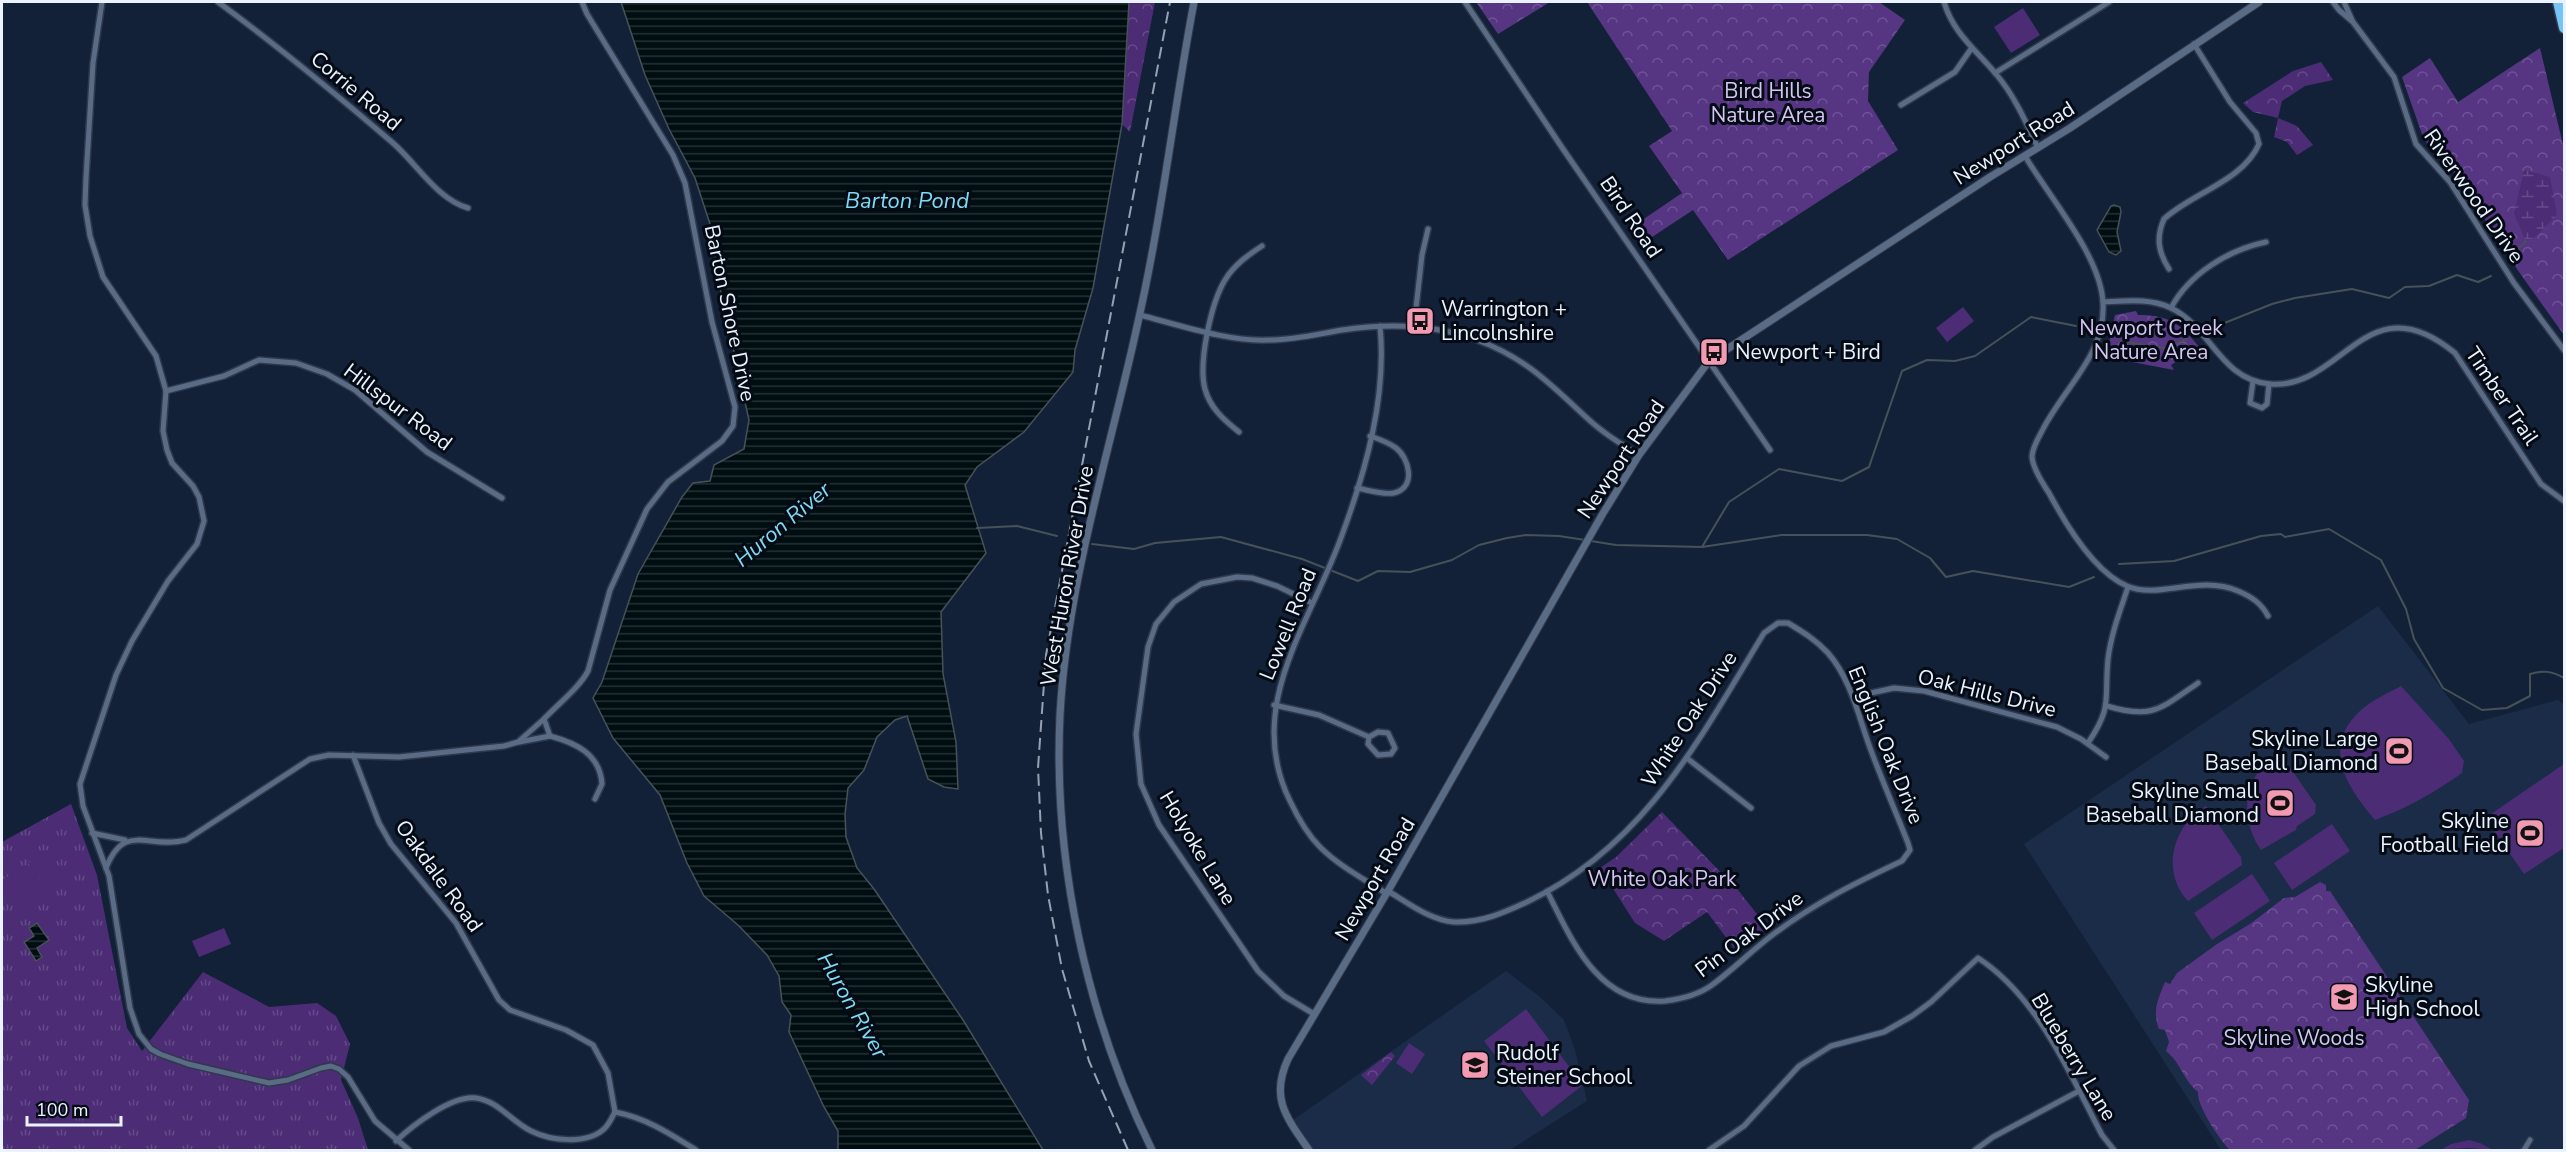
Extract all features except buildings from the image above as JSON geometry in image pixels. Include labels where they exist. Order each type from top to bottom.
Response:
[{"type":"highway","points":[[2558,2],[2565,28]]},
{"type":"street","points":[[102,2],[93,63],[85,205],[90,236],[104,277],[156,356],[166,391],[163,431],[167,450],[172,462],[193,486],[199,497],[204,521],[197,544],[164,587],[132,641],[116,675],[80,784],[83,806],[106,868],[130,1008],[139,1034],[151,1049],[188,1064],[269,1083],[288,1080],[321,1068],[331,1066],[339,1069],[348,1077],[375,1121],[396,1142],[409,1150]]},
{"type":"street","name":"Corrie Road","points":[[218,2],[348,104],[400,150],[450,200],[468,208]]},
{"type":"street","name":"Barton Shore Drive","points":[[518,742],[582,682],[588,671],[610,590],[647,509],[668,482],[722,441],[733,426],[735,407],[712,322],[685,183],[672,155],[582,2]]},
{"type":"street","name":"West Huron River Drive","points":[[1152,1150],[1104,1030],[1081,948],[1072,905],[1060,773],[1060,715],[1078,581],[1103,463],[1140,315],[1194,2]]},
{"type":"street","name":"Bird Road","points":[[1465,2],[1770,450]]},
{"type":"street","points":[[1944,2],[1953,25],[1971,49],[1995,73],[2026,123],[2038,148]]},
{"type":"street","points":[[1995,73],[2109,2]]},
{"type":"street","name":"Newport Road","points":[[1309,1150],[1281,1104],[1279,1083],[1288,1059],[1387,893],[1587,541],[1639,456],[1709,361],[2259,2]]},
{"type":"street","name":"Riverwood Drive","points":[[2333,2],[2353,22]]},
{"type":"street","name":"Riverwood Drive","points":[[2344,2],[2353,22],[2394,77],[2416,144],[2450,183],[2514,283],[2565,350]]},
{"type":"street","points":[[2169,269],[2158,242],[2164,219],[2247,162],[2255,153],[2259,138],[2230,102],[2194,44]]},
{"type":"street","points":[[1901,105],[1955,72],[1971,49]]},
{"type":"street","points":[[2025,156],[2091,260],[2100,284],[2103,302],[2102,323],[2093,353],[2050,414],[2036,442],[2032,458],[2049,494],[2094,561],[2128,587],[2160,590],[2198,584],[2215,584],[2244,593],[2262,604],[2268,616]]},
{"type":"street","points":[[1414,326],[1422,255],[1428,229]]},
{"type":"street","points":[[2171,308],[2180,291],[2189,281],[2229,254],[2246,246],[2266,242]]},
{"type":"street","points":[[1239,432],[1218,415],[1205,389],[1203,356],[1215,302],[1224,280],[1247,255],[1262,246]]},
{"type":"street","name":"Timber Trail","points":[[2103,302],[2150,302],[2171,308],[2189,322],[2230,367],[2253,381],[2270,384],[2302,379],[2374,333],[2398,328],[2421,330],[2440,340],[2455,353],[2541,484],[2564,499]]},
{"type":"street","points":[[1140,315],[1237,338],[1268,340],[1380,326],[1414,326],[1450,332],[1478,340],[1505,352],[1539,373],[1588,419],[1639,456]]},
{"type":"street","name":"Lowell Road","points":[[1380,326],[1382,371],[1370,436],[1357,488],[1342,536],[1285,670],[1274,705],[1272,732],[1282,786],[1296,813],[1319,847],[1387,893]]},
{"type":"street","name":"Hillspur Road","points":[[166,391],[224,376],[259,360],[296,363],[327,374],[355,390],[427,452],[502,498]]},
{"type":"street","points":[[2253,381],[2250,403],[2262,408],[2267,404],[2270,384]]},
{"type":"street","points":[[1357,488],[1394,493],[1404,488],[1408,480],[1409,471],[1405,456],[1389,443],[1370,436]]},
{"type":"street","name":"Holyoke Lane","points":[[1312,603],[1277,586],[1252,578],[1237,577],[1201,584],[1174,602],[1156,624],[1148,647],[1136,734],[1141,784],[1159,825],[1258,971],[1284,996],[1314,1014]]},
{"type":"street","points":[[2088,744],[2100,726],[2107,706],[2108,660],[2113,631],[2128,587]]},
{"type":"street","name":"English Oak Drive","points":[[1764,633],[1778,624],[1788,623],[1810,636],[1829,654],[1854,700],[1908,843],[1910,850],[1907,856]]},
{"type":"street","name":"White Oak Drive","points":[[1387,893],[1429,915],[1452,922],[1484,921],[1547,891],[1595,858],[1624,834],[1655,802],[1688,759],[1764,633]]},
{"type":"street","points":[[2107,706],[2142,713],[2153,712],[2198,683]]},
{"type":"street","name":"Oak Hills Drive","points":[[1854,700],[1871,693],[1894,688],[1924,691],[2057,727],[2106,757]]},
{"type":"street","points":[[1274,705],[1319,715],[1369,736],[1378,732],[1388,734],[1395,748],[1391,754],[1378,755],[1368,744],[1369,736]]},
{"type":"street","points":[[544,719],[550,736]]},
{"type":"street","points":[[92,833],[127,841],[171,844],[186,840],[310,759],[329,755],[399,757],[504,746],[550,736],[587,750],[596,761],[602,784],[595,799]]},
{"type":"street","name":"Oakdale Road","points":[[353,755],[380,823],[391,843],[456,923],[499,1000],[510,1010],[566,1030],[593,1045],[608,1073],[615,1112]]},
{"type":"street","points":[[1688,759],[1751,808]]},
{"type":"street","points":[[106,868],[118,846],[127,841]]},
{"type":"street","name":"Pin Oak Drive","points":[[1547,891],[1588,966],[1617,991],[1634,999],[1653,1002],[1694,995],[1711,985],[1754,948],[1811,906],[1907,856]]},
{"type":"street","name":"Blueberry Lane","points":[[1709,1150],[1744,1126],[1799,1066],[1831,1046],[1884,1032],[1912,1016],[1931,1002],[1978,958],[1992,967],[2033,1013],[2102,1135],[2114,1150]]},
{"type":"street","points":[[1975,1150],[2011,1127],[2079,1091]]},
{"type":"street","points":[[396,1142],[406,1132],[442,1107],[460,1099],[474,1098],[494,1104],[529,1130],[541,1135],[577,1139],[591,1136],[605,1128],[615,1112],[634,1116],[656,1125],[696,1150]]},
{"type":"street","points":[[2524,1150],[2530,1140],[2530,1150]]},
{"type":"shaded area","name":"Skyline High School","points":[[2378,606],[2469,724],[2558,700],[2564,705],[2564,1150],[2221,1150],[2024,844]]},
{"type":"shaded area","name":"Rudolf Steiner School","points":[[1506,971],[1539,996],[1564,1020],[1575,1050],[1587,1101],[1510,1150],[1314,1150],[1293,1120]]},
{"type":"green space","points":[[1129,2],[1155,2],[1130,132],[1122,124]]},
{"type":"green space","points":[[1476,2],[1550,2],[1498,34]]},
{"type":"green space","name":"Bird Hills Nature Area","points":[[1587,2],[1879,2],[1905,20],[1869,72],[1868,101],[1898,150],[1728,260],[1693,210],[1640,245],[1629,229],[1682,193],[1649,146],[1672,131]]},
{"type":"green space","points":[[2023,8],[2040,35],[2011,53],[1994,27]]},
{"type":"green space","points":[[2540,48],[2564,149],[2564,335],[2519,272],[2456,175],[2424,140],[2402,77],[2430,58],[2458,102]]},
{"type":"green space","points":[[2321,62],[2333,80],[2305,86],[2282,101],[2278,118],[2253,112],[2243,103],[2293,71]]},
{"type":"green space","points":[[2278,118],[2297,126],[2313,145],[2297,155],[2287,142],[2274,137]]},
{"type":"green space","points":[[2524,170],[2550,177],[2557,215],[2535,237],[2526,241],[2514,214]]},
{"type":"green space","points":[[1963,307],[1974,321],[1947,342],[1936,328]]},
{"type":"green space","name":"Newport Creek Nature Area","points":[[2136,311],[2138,315],[2149,315],[2173,322],[2186,332],[2199,347],[2171,365],[2174,370],[2106,357],[2115,315]]},
{"type":"green space","name":"Skyline Large Baseball Diamond","points":[[2401,686],[2448,738],[2464,761],[2462,773],[2420,800],[2375,820],[2347,780],[2340,752],[2342,738],[2349,724],[2361,710]]},
{"type":"green space","name":"Skyline Small Baseball Diamond","points":[[2280,753],[2316,805],[2315,814],[2297,826],[2296,830],[2261,850],[2249,824],[2248,797],[2258,772]]},
{"type":"green space","name":"Skyline Football Field","points":[[2564,764],[2564,848],[2524,874],[2485,818]]},
{"type":"green space","points":[[71,804],[97,875],[127,1028],[142,1051],[203,972],[269,1007],[317,1003],[336,1016],[350,1044],[341,1080],[358,1118],[368,1150],[2,1150],[2,842]]},
{"type":"green space","name":"Skyline Small Baseball Diamond","points":[[2206,806],[2241,857],[2242,865],[2188,901],[2179,889],[2174,876],[2174,849],[2185,825]]},
{"type":"green space","name":"White Oak Park","points":[[1662,812],[1738,890],[1768,928],[1737,952],[1707,912],[1664,941],[1635,923],[1600,868],[1616,857]]},
{"type":"green space","points":[[2332,824],[2350,851],[2292,890],[2274,863]]},
{"type":"green space","points":[[47,850],[53,859],[34,872],[28,863]]},
{"type":"green space","points":[[57,865],[62,874],[43,886],[38,877]]},
{"type":"green space","points":[[18,870],[23,879],[4,891],[2,880]]},
{"type":"green space","points":[[2252,874],[2270,901],[2212,940],[2194,913]]},
{"type":"green space","name":"Skyline Woods","points":[[2320,882],[2326,885],[2326,891],[2330,891],[2469,1100],[2466,1118],[2415,1150],[2230,1150],[2205,1114],[2198,1092],[2166,1051],[2169,1042],[2165,1030],[2159,1029],[2156,1016],[2158,1000],[2165,982],[2170,984],[2177,973],[2284,898],[2295,897]]},
{"type":"green space","points":[[27,884],[33,893],[14,906],[8,897]]},
{"type":"green space","points":[[224,928],[231,944],[199,957],[192,941]]},
{"type":"green space","points":[[1526,1009],[1583,1085],[1542,1117],[1484,1041]]},
{"type":"green space","points":[[1409,1043],[1425,1054],[1412,1074],[1396,1063]]},
{"type":"green space","points":[[1391,1052],[1395,1056],[1372,1085],[1361,1075]]},
{"type":"green space","points":[[2469,1140],[2493,1150],[2468,1148],[2441,1150],[2451,1144]]},
{"type":"water","name":"Barton Pond","points":[[621,2],[1129,2],[1122,124],[1093,288],[1075,350],[1073,372],[1024,432],[977,467],[965,485],[986,553],[941,612],[943,674],[956,742],[958,789],[944,787],[928,779],[907,716],[895,720],[877,737],[864,770],[848,788],[845,814],[846,837],[857,868],[874,889],[963,1020],[1043,1150],[838,1150],[838,1131],[824,1107],[789,1032],[791,1015],[782,1002],[779,976],[767,955],[738,925],[704,896],[687,863],[660,795],[613,738],[593,698],[602,682],[638,574],[682,497],[693,483],[710,481],[714,465],[744,449],[749,420],[721,293],[710,224],[695,178],[669,129],[645,75]]},
{"type":"water","points":[[2111,206],[2120,207],[2121,212],[2117,232],[2121,251],[2116,255],[2109,252],[2097,230]]},
{"type":"water","points":[[37,923],[49,940],[37,948],[42,957],[36,961],[24,942],[34,936],[29,928]]},
{"type":"waterway","points":[[2509,258],[2526,241]]},
{"type":"waterway","points":[[2210,328],[2218,322],[2222,324],[2272,304],[2295,298],[2352,289],[2389,298],[2405,287],[2429,286],[2457,275],[2478,282],[2491,276]]},
{"type":"waterway","points":[[1702,547],[1729,502],[1779,469],[1842,481],[1869,467],[1902,371],[1927,360],[1955,361],[1975,356],[2031,317],[2076,326]]},
{"type":"waterway","points":[[2121,341],[2164,348],[2187,339]]},
{"type":"waterway","points":[[977,528],[1017,526],[1057,536]]},
{"type":"waterway","points":[[2119,564],[2174,561],[2261,536],[2281,534],[2285,537],[2329,529],[2381,560],[2406,609],[2414,639],[2443,688],[2482,710],[2507,708],[2530,696],[2530,674],[2547,672],[2564,678]]},
{"type":"waterway","points":[[1092,544],[1134,549],[1155,543],[1221,537],[1302,559],[1358,581],[1378,571],[1410,572],[1452,560],[1479,545],[1507,538],[1526,535],[1585,540]]},
{"type":"waterway","points":[[1591,541],[1616,545],[1702,547],[1782,535],[1867,535],[1897,539],[1930,558],[1946,577],[1973,571],[2069,587],[2094,577]]},
{"type":"railway","points":[[1128,1150],[1089,1061],[1062,969],[1048,895],[1041,833],[1038,768],[1046,655],[1170,2]]},
{"type":"place","name":"Warrington + Lincolnshire","points":[[1420,321]]},
{"type":"place","name":"Newport + Bird","points":[[1714,352]]},
{"type":"place","name":"Skyline Large Baseball Diamond","points":[[2399,751]]},
{"type":"place","name":"Skyline Small Baseball Diamond","points":[[2280,803]]},
{"type":"place","name":"Skyline Football Field","points":[[2530,833]]},
{"type":"place","name":"Skyline High School","points":[[2344,997]]},
{"type":"place","name":"Rudolf Steiner School","points":[[1475,1065]]},
{"type":"water label","name":"Huron River","points":[[782,524]]},
{"type":"water label","name":"Huron River","points":[[853,1005]]}]
